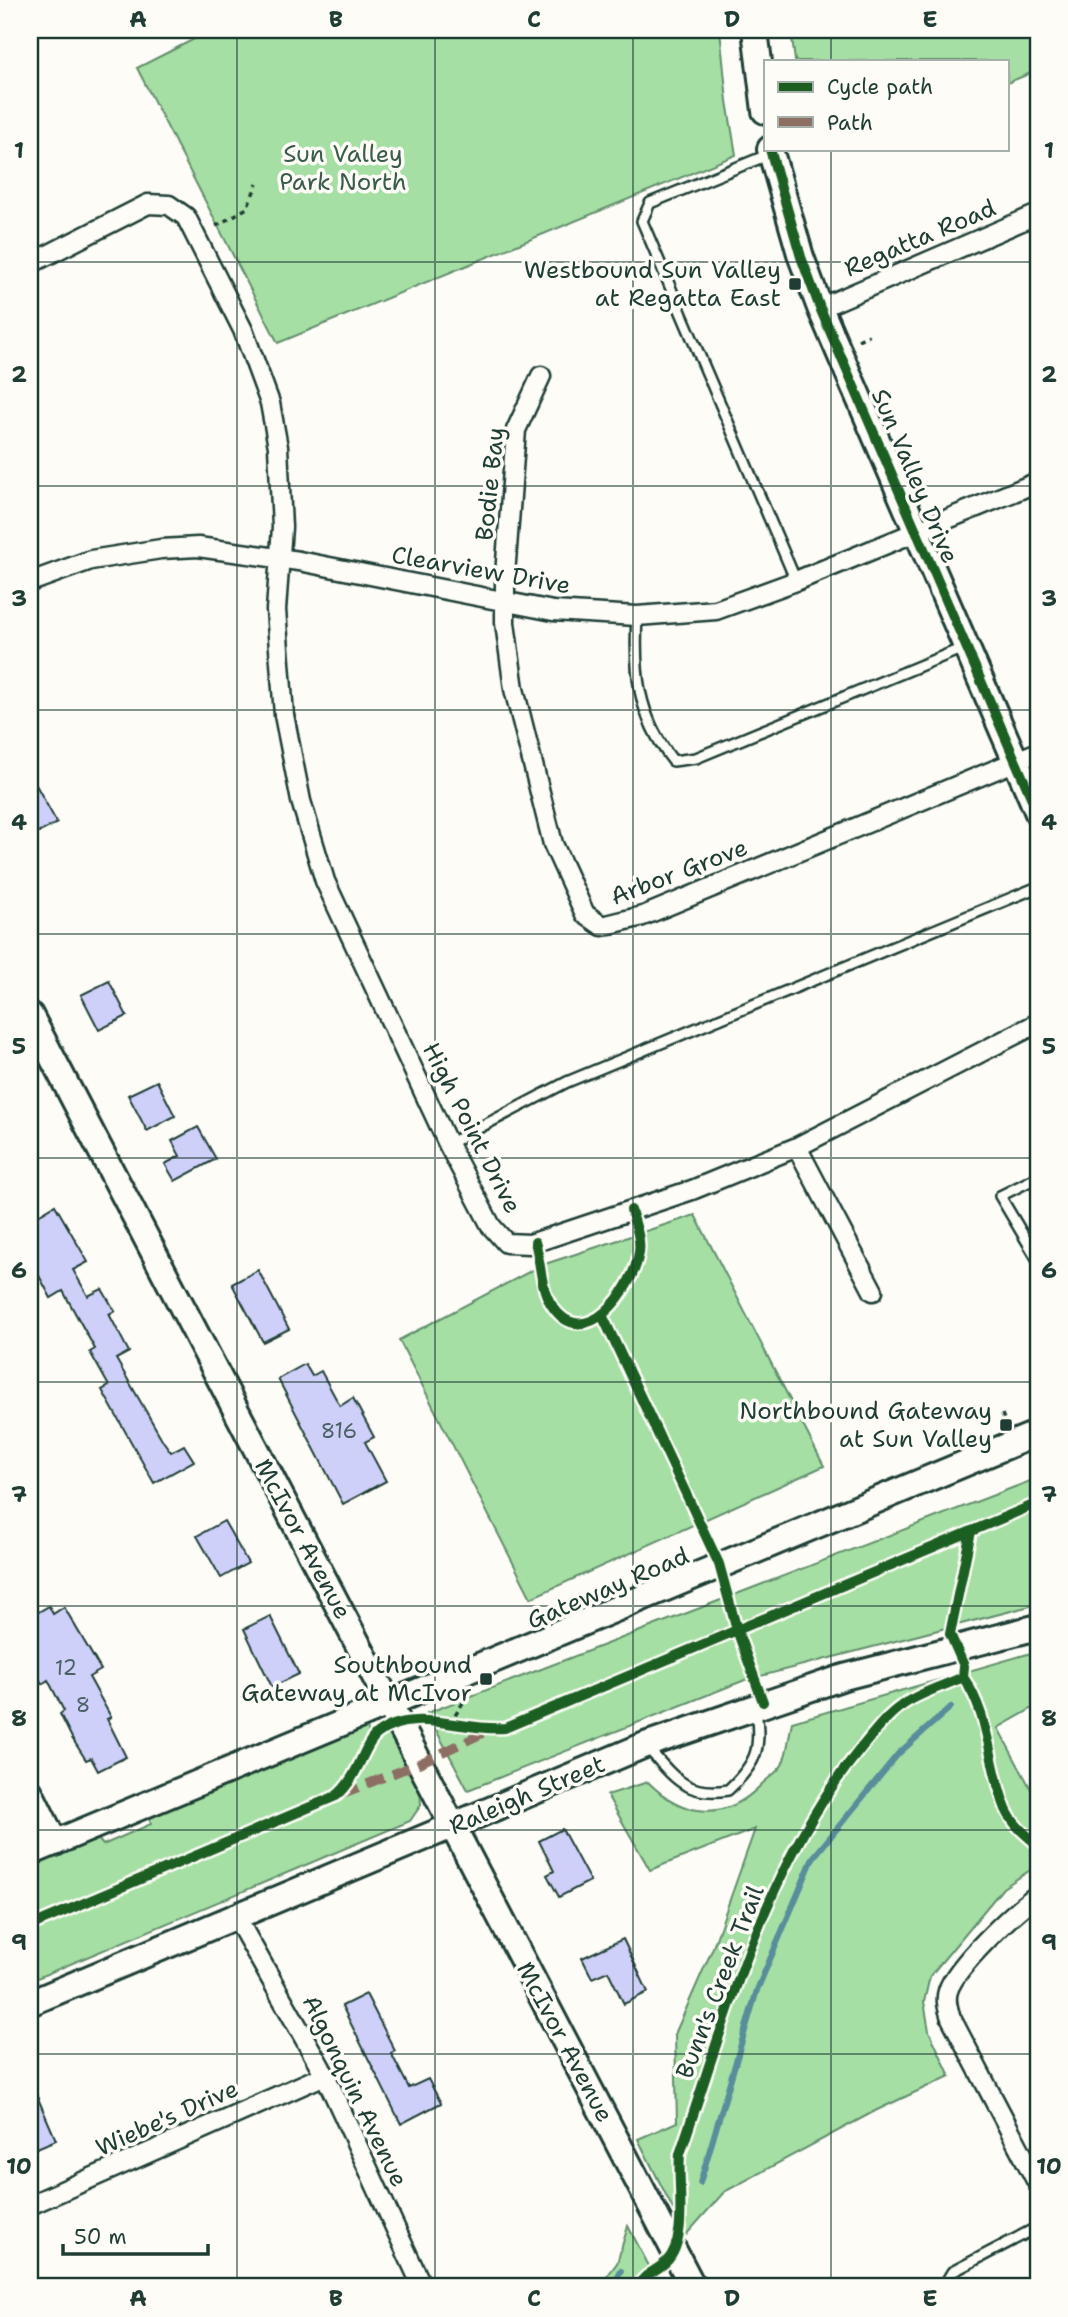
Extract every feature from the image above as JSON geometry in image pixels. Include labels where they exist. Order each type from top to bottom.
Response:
[{"type":"street","points":[[755,30],[764,103]]},
{"type":"street","name":"Sun Valley Drive","points":[[770,151],[820,308],[1038,813]]},
{"type":"street","name":"High Point Drive","points":[[30,264],[148,204],[169,205],[186,217],[243,330],[270,403],[278,447],[282,527],[276,610],[284,715],[301,801],[325,881],[448,1144],[498,1235],[506,1243],[530,1244],[692,1190],[797,1147],[1038,1023]]},
{"type":"street","name":"Regatta Road","points":[[820,308],[1038,214]]},
{"type":"street","name":"Bodie Bay","points":[[505,603],[516,430],[541,376]]},
{"type":"street","name":"Clearview Drive","points":[[30,582],[91,560],[161,549],[233,550],[553,611],[637,616],[716,610],[796,581],[1038,482]]},
{"type":"street","name":"Arbor Grove","points":[[505,603],[514,689],[552,844],[585,914],[602,926],[643,916],[1038,751]]},
{"type":"street","name":"McIvor Avenue","points":[[30,1015],[693,2287]]},
{"type":"street","points":[[797,1147],[873,1291]]},
{"type":"street","name":"Gateway Road","points":[[30,1853],[1038,1433]]},
{"type":"street","name":"Raleigh Street","points":[[30,2003],[645,1745],[755,1705],[844,1677],[1038,1627]]},
{"type":"street","points":[[30,1793],[55,1843]]},
{"type":"street","points":[[1038,1895],[1017,1908],[951,1983],[947,2003],[951,2018],[1038,2184]]},
{"type":"street","name":"Algonquin Avenue","points":[[236,1917],[325,2075],[421,2284],[415,2287]]},
{"type":"street","name":"Wiebe's Drive","points":[[30,2205],[325,2075]]},
{"type":"lane","points":[[770,151],[650,203],[642,221],[796,581]]},
{"type":"lane","points":[[637,616],[634,663],[638,689],[658,742],[673,761],[696,758],[965,648]]},
{"type":"lane","points":[[448,1144],[567,1082],[1038,887]]},
{"type":"lane","points":[[1038,1177],[1000,1196],[1038,1260]]},
{"type":"lane","points":[[645,1745],[677,1780],[696,1791],[729,1790],[750,1769],[756,1754],[760,1736],[755,1705]]},
{"type":"lane","points":[[943,2287],[952,2272],[1038,2227]]},
{"type":"path","points":[[216,226],[247,208],[257,184]]},
{"type":"path","points":[[853,339],[854,342],[869,335]]},
{"type":"path","points":[[1002,1414],[1006,1425]]},
{"type":"path","points":[[450,1724],[473,1685]]},
{"type":"green space","name":"Sun Valley Park North","points":[[212,30],[720,30],[736,155],[278,343],[137,68]]},
{"type":"green space","points":[[791,30],[1038,30],[1038,70],[1009,82],[1009,60],[795,60]]},
{"type":"green space","points":[[695,1215],[824,1466],[531,1598],[399,1340],[542,1265]]},
{"type":"green space","points":[[1038,1478],[1038,1604],[745,1680],[468,1790],[427,1713]]},
{"type":"green space","points":[[1038,1651],[1038,1705],[998,1728],[1038,1802],[1038,1865],[1003,1888],[930,1976],[924,2002],[929,2031],[950,2076],[877,2110],[724,2192],[686,2235],[638,2139],[677,2122],[675,2034],[712,1950],[755,1829],[650,1870],[607,1795],[648,1782],[676,1803],[705,1811],[720,1810],[748,1796],[780,1768],[786,1755],[792,1722]]},
{"type":"green space","points":[[365,1723],[370,1736],[389,1731],[420,1788],[421,1805],[410,1821],[30,1981],[30,1867],[98,1839],[103,1845],[151,1824],[148,1815]]},
{"type":"green space","points":[[628,2226],[660,2287],[599,2287],[617,2263]]},
{"type":"building","points":[[30,774],[57,823],[30,837]]},
{"type":"building","points":[[109,981],[127,1016],[99,1030],[81,995]]},
{"type":"building","points":[[157,1081],[175,1116],[147,1131],[128,1095]]},
{"type":"building","points":[[198,1127],[216,1159],[175,1181],[165,1164],[180,1156],[172,1141]]},
{"type":"building","points":[[55,1205],[88,1262],[73,1270],[88,1296],[102,1289],[115,1311],[109,1314],[129,1352],[116,1359],[171,1452],[184,1445],[194,1461],[154,1483],[102,1390],[109,1386],[90,1352],[95,1349],[63,1291],[51,1298],[30,1259],[30,1220]]},
{"type":"building","points":[[258,1270],[289,1329],[263,1342],[232,1284]]},
{"type":"building","points":[[305,1364],[312,1376],[321,1371],[340,1406],[353,1398],[374,1437],[365,1442],[386,1481],[343,1504],[278,1379]]},
{"type":"building","points":[[224,1521],[248,1563],[221,1578],[197,1536]]},
{"type":"building","points":[[49,1606],[53,1614],[64,1607],[101,1670],[89,1677],[111,1717],[107,1719],[126,1757],[98,1771],[91,1758],[86,1760],[72,1738],[60,1714],[64,1711],[48,1680],[42,1684],[30,1661],[30,1617]]},
{"type":"building","points":[[270,1616],[299,1674],[272,1687],[244,1629]]},
{"type":"building","points":[[562,1829],[590,1881],[559,1897],[547,1875],[554,1871],[539,1841]]},
{"type":"building","points":[[623,1939],[648,1992],[624,2004],[608,1971],[592,1978],[582,1958]]},
{"type":"building","points":[[366,1994],[395,2051],[391,2053],[409,2088],[428,2079],[441,2103],[401,2124],[342,2006]]},
{"type":"building","points":[[30,2080],[56,2140],[30,2151]]},
{"type":"waterway","points":[[700,2183],[757,1990],[813,1858],[898,1754],[951,1707]]},
{"type":"waterway","points":[[613,2287],[621,2271]]},
{"type":"marked path","points":[[342,1794],[420,1763],[490,1730]]},
{"type":"cycle path","points":[[770,150],[801,257],[820,308],[1038,813]]},
{"type":"cycle path","points":[[535,1242],[543,1282],[551,1304],[564,1318],[578,1323],[592,1321],[606,1312],[618,1299],[635,1267],[639,1242],[631,1210]]},
{"type":"cycle path","points":[[603,1317],[719,1564],[737,1630],[763,1702]]},
{"type":"cycle path","points":[[30,1926],[336,1796],[350,1780],[372,1739],[391,1726],[422,1721],[505,1728],[1038,1503]]},
{"type":"cycle path","name":"Bunn's Creek Trail","points":[[637,2287],[646,2276],[666,2262],[673,2252],[680,2226],[680,2154],[752,1942],[799,1841],[828,1793],[884,1720],[915,1697],[963,1677],[964,1666],[950,1634],[971,1531]]},
{"type":"cycle path","points":[[963,1677],[979,1708],[1006,1809],[1016,1825],[1038,1845]]},
{"type":"place","name":"Westbound Sun Valley at Regatta East","points":[[795,284]]},
{"type":"place","name":"Northbound Gateway at Sun Valley","points":[[1006,1425]]},
{"type":"place","name":"Southbound Gateway at McIvor","points":[[486,1679]]}]
